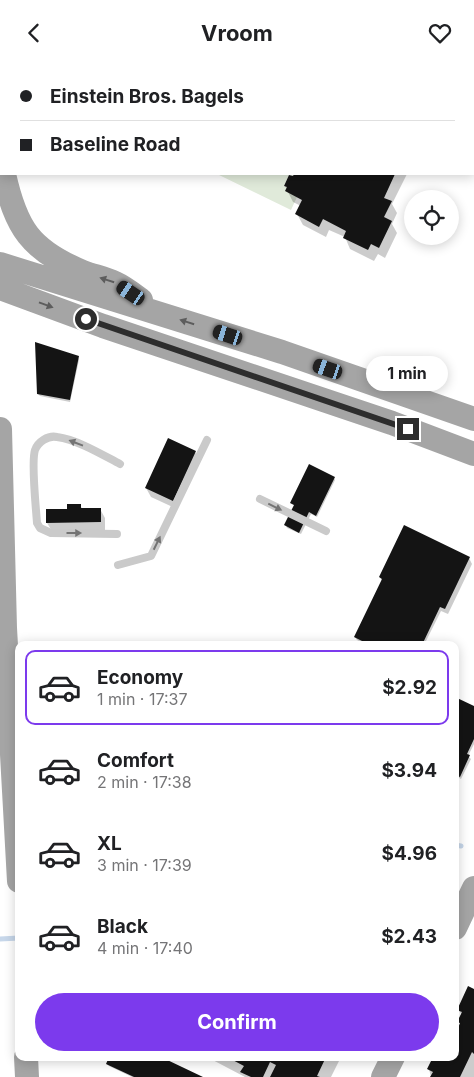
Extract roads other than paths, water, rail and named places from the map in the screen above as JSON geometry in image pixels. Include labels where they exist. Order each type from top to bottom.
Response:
[{"type":"main road","points":[[4,175],[14,211],[33,242],[47,254],[84,273],[115,282],[163,315]]},
{"type":"main road","points":[[0,264],[302,359],[474,419]]},
{"type":"main road","points":[[0,288],[103,326],[416,432],[474,454]]},
{"type":"main road","points":[[261,379],[272,369],[285,363],[302,359]]},
{"type":"main road","points":[[0,429],[0,498],[5,627],[15,808]]},
{"type":"main road","points":[[459,920],[474,889]]},
{"type":"main road","points":[[26,1061],[26,1077]]},
{"type":"main road","points":[[383,1077],[391,1061]]},
{"type":"lane","points":[[117,534],[51,533],[40,528],[37,523],[35,450],[43,440],[55,436],[100,453],[120,464]]},
{"type":"lane","points":[[118,565],[151,556],[208,440]]},
{"type":"lane","points":[[260,499],[326,531]]},
{"type":"waterway","points":[[0,939],[15,938]]}]
